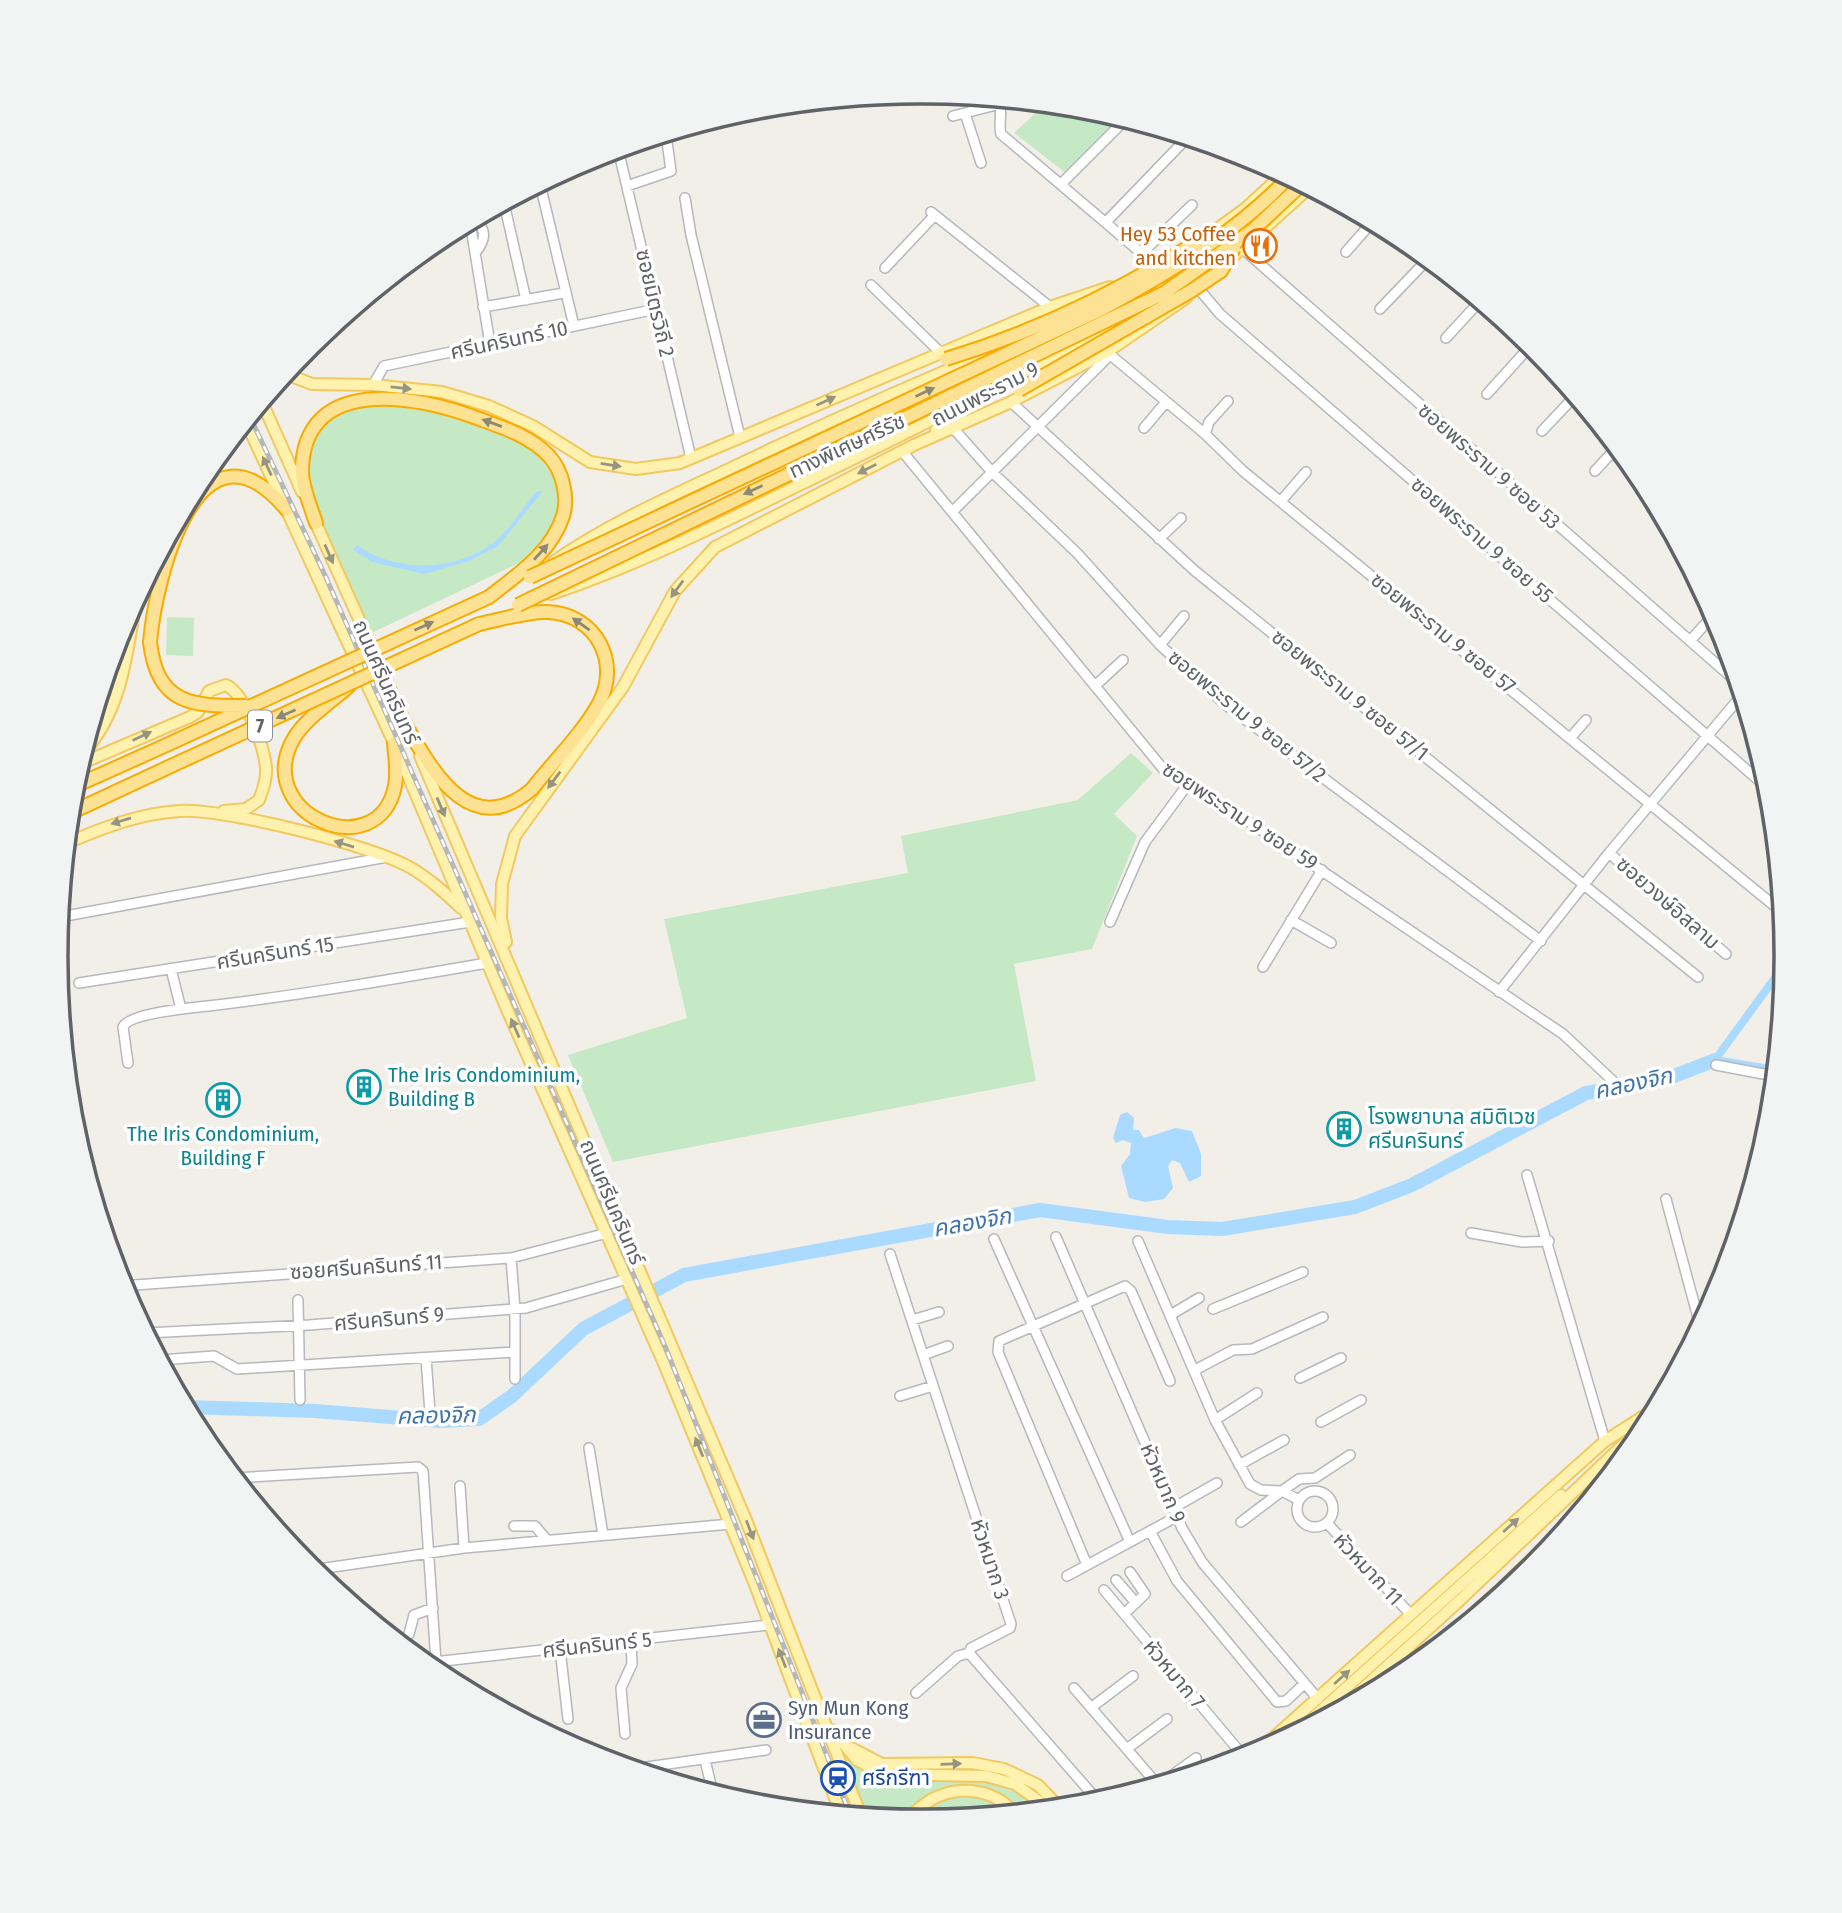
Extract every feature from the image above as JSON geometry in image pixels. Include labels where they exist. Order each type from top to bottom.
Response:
[{"type":"highway","name":"ทางพิเศษศรีรัช","points":[[250,706],[489,597],[1102,309],[1158,278],[1221,235],[1281,184]]},
{"type":"highway","name":"ทางพิเศษศรีรัช","points":[[349,686],[1164,293],[1240,246],[1295,191]]},
{"type":"highway","points":[[943,356],[996,344],[1046,323],[1130,283],[1206,236],[1221,235]]},
{"type":"highway","points":[[1014,386],[1149,317],[1221,271],[1240,246]]},
{"type":"highway","points":[[316,523],[302,474],[310,434],[323,418],[341,405],[361,399],[382,398],[444,406],[511,430],[530,440],[550,457],[560,473],[564,514],[541,555],[489,597]]},
{"type":"highway","points":[[212,483],[231,475],[253,479],[287,510]]},
{"type":"highway","points":[[166,561],[160,577],[150,642],[153,668],[162,683],[176,696],[206,706],[250,706]]},
{"type":"highway","points":[[408,729],[436,776],[460,800],[480,807],[505,804],[520,799],[531,789],[598,704],[607,682],[608,661],[602,643],[573,617],[547,612],[479,624]]},
{"type":"highway","points":[[349,686],[303,727],[288,755],[288,783],[302,810],[310,817],[332,826],[349,827],[366,823],[380,814],[395,789],[394,743]]},
{"type":"highway","name":"7","points":[[82,807],[349,686]]},
{"type":"highway","name":"7","points":[[87,781],[250,706]]},
{"type":"main road","name":"ถนนพระราม 9","points":[[530,577],[596,532],[762,453],[1098,304],[1160,267],[1246,208],[1275,182]]},
{"type":"main road","name":"ถนนพระราม 9","points":[[518,605],[619,571],[1014,386],[1167,300],[1221,265],[1302,194]]},
{"type":"main road","points":[[914,444],[1011,402],[1109,353],[1174,309],[1221,265]]},
{"type":"main road","points":[[296,378],[312,384],[373,385],[442,392],[489,406],[533,426],[590,462],[636,469],[691,458],[943,356],[1049,307],[1160,267]]},
{"type":"main road","points":[[994,350],[988,361],[993,371],[1000,379],[1014,386]]},
{"type":"main road","points":[[519,984],[504,935],[500,902],[507,857],[515,836],[623,687],[675,591],[715,547],[902,451],[1014,386]]},
{"type":"main road","name":"ถนนศรีนครินทร์","points":[[266,411],[408,729],[658,1309],[746,1520],[857,1806]]},
{"type":"main road","name":"ถนนศรีนครินทร์","points":[[250,430],[394,743],[487,963],[643,1315],[731,1524],[837,1804]]},
{"type":"main road","points":[[97,737],[110,714],[120,683],[127,647]]},
{"type":"main road","points":[[77,839],[124,819],[180,811],[246,809],[259,800],[266,769],[261,744],[241,697],[226,685],[209,691],[198,712],[190,717],[92,759]]},
{"type":"main road","points":[[215,812],[321,837],[410,867],[437,886],[468,917]]},
{"type":"main road","points":[[1287,1726],[1605,1441],[1635,1422]]},
{"type":"main road","points":[[1367,1683],[1614,1453]]},
{"type":"main road","points":[[1326,1706],[1548,1506],[1597,1469]]},
{"type":"main road","points":[[821,1716],[839,1741],[867,1768],[900,1776],[986,1776],[1028,1791],[1040,1801]]},
{"type":"main road","points":[[839,1741],[882,1764],[973,1763],[1004,1769],[1038,1785],[1051,1799]]},
{"type":"main road","points":[[921,1809],[932,1799],[964,1790],[977,1791],[1005,1804]]},
{"type":"street","points":[[953,116],[984,107]]},
{"type":"street","points":[[1001,108],[1003,119],[998,128],[1001,134],[1160,267]]},
{"type":"street","points":[[965,113],[981,163]]},
{"type":"street","points":[[1062,184],[1118,127]]},
{"type":"street","points":[[627,186],[671,171],[667,143]]},
{"type":"street","points":[[1107,221],[1181,145]]},
{"type":"street","name":"ซอยมิตรวิถี 2","points":[[620,159],[691,458]]},
{"type":"street","points":[[542,193],[573,326]]},
{"type":"street","points":[[685,198],[694,247],[740,437]]},
{"type":"street","points":[[1143,252],[1192,205]]},
{"type":"street","points":[[506,212],[526,300]]},
{"type":"street","points":[[885,268],[933,214],[1049,307]]},
{"type":"street","points":[[1346,252],[1366,229]]},
{"type":"street","points":[[473,231],[490,344]]},
{"type":"street","name":"ซอยพระราม 9 ซอย 53","points":[[1240,246],[1724,670]]},
{"type":"street","points":[[1380,309],[1421,266]]},
{"type":"street","points":[[871,285],[943,356]]},
{"type":"street","name":"ซอยพระราม 9 ซอย 55","points":[[1198,288],[1231,323],[1754,776]]},
{"type":"street","points":[[483,307],[564,293]]},
{"type":"street","points":[[1447,338],[1474,308]]},
{"type":"street","name":"ศรีนครินทร์ 10","points":[[373,385],[384,366],[656,309]]},
{"type":"street","points":[[952,513],[1109,353]]},
{"type":"street","name":"ซอยพระราม 9 ซอย 57","points":[[1109,353],[1205,434],[1244,471],[1772,904]]},
{"type":"street","points":[[1487,394],[1523,353]]},
{"type":"street","points":[[1205,434],[1209,422],[1228,401]]},
{"type":"street","name":"ซอยพระราม 9 ซอย 57/1","points":[[1011,402],[1159,539],[1698,977]]},
{"type":"street","points":[[1144,428],[1167,402]]},
{"type":"street","points":[[1542,431],[1569,402]]},
{"type":"street","name":"ซอยพระราม 9 ซอย 57/2","points":[[953,428],[992,472],[1077,553],[1160,645],[1244,719],[1541,941]]},
{"type":"street","name":"ซอยพระราม 9 ซอย 59","points":[[902,451],[1164,770],[1322,870],[1563,1034],[1613,1081]]},
{"type":"street","points":[[1595,471],[1610,454]]},
{"type":"street","points":[[1282,501],[1306,472]]},
{"type":"street","points":[[1159,539],[1181,518]]},
{"type":"street","points":[[1160,645],[1184,616]]},
{"type":"street","points":[[1690,641],[1706,623]]},
{"type":"street","points":[[1096,685],[1123,660]]},
{"type":"street","points":[[114,682],[120,683]]},
{"type":"street","points":[[1499,992],[1609,853],[1735,703]]},
{"type":"street","points":[[1571,737],[1586,720]]},
{"type":"street","points":[[1110,922],[1145,842],[1188,784]]},
{"type":"street","name":"ซอยวงษ์อิสลาม","points":[[1609,853],[1726,954]]},
{"type":"street","points":[[69,915],[387,858]]},
{"type":"street","points":[[1263,967],[1322,870]]},
{"type":"street","name":"ศรีนครินทร์ 15","points":[[79,983],[468,917]]},
{"type":"street","points":[[1291,920],[1331,943]]},
{"type":"street","points":[[128,1063],[123,1027],[125,1022],[181,1009],[298,996],[487,963]]},
{"type":"street","points":[[171,969],[181,1009]]},
{"type":"street","points":[[1716,1065],[1765,1074]]},
{"type":"street","points":[[1527,1175],[1549,1241],[1605,1441]]},
{"type":"street","points":[[1666,1199],[1696,1311]]},
{"type":"street","name":"ซอยศรีนครินทร์ 11","points":[[134,1285],[510,1258],[607,1233]]},
{"type":"street","points":[[1471,1233],[1511,1241],[1549,1241]]},
{"type":"street","name":"หัวหมาก 9","points":[[1056,1237],[1175,1512],[1202,1562],[1318,1699]]},
{"type":"street","points":[[994,1239],[1130,1542]]},
{"type":"street","points":[[1138,1241],[1216,1420],[1250,1484],[1261,1490],[1282,1490],[1299,1500]]},
{"type":"street","name":"หัวหมาก 3","points":[[890,1254],[1011,1623],[1010,1628],[971,1648],[969,1653]]},
{"type":"street","points":[[510,1258],[515,1309],[514,1379]]},
{"type":"street","points":[[1213,1309],[1303,1272]]},
{"type":"street","name":"ศรีนครินทร์ 9","points":[[155,1333],[515,1309],[627,1279]]},
{"type":"street","points":[[1087,1565],[996,1347],[999,1341],[1032,1326],[1087,1304],[1118,1288],[1129,1288],[1170,1381]]},
{"type":"street","points":[[1172,1314],[1199,1298]]},
{"type":"street","points":[[298,1300],[300,1400]]},
{"type":"street","points":[[912,1320],[939,1312]]},
{"type":"street","points":[[1195,1370],[1233,1350],[1252,1349],[1323,1317]]},
{"type":"street","points":[[923,1355],[948,1346]]},
{"type":"street","points":[[169,1359],[214,1356],[237,1369],[515,1352]]},
{"type":"street","points":[[426,1358],[430,1413]]},
{"type":"street","points":[[1300,1378],[1341,1358]]},
{"type":"street","points":[[900,1396],[933,1386]]},
{"type":"street","points":[[1216,1420],[1257,1393]]},
{"type":"street","points":[[1321,1422],[1362,1400]]},
{"type":"street","points":[[1239,1465],[1284,1440]]},
{"type":"street","points":[[589,1448],[603,1535]]},
{"type":"street","points":[[1241,1522],[1299,1479],[1315,1478],[1350,1455]]},
{"type":"street","points":[[245,1477],[418,1467],[426,1475],[438,1659]]},
{"type":"street","points":[[1067,1576],[1150,1531],[1217,1483]]},
{"type":"street","points":[[460,1486],[464,1548]]},
{"type":"street","points":[[1313,1490],[1329,1497],[1333,1507],[1326,1523],[1315,1527],[1303,1523],[1297,1513],[1299,1500],[1313,1490]]},
{"type":"street","name":"หัวหมาก 11","points":[[1326,1523],[1411,1615]]},
{"type":"street","points":[[327,1568],[464,1548],[731,1524]]},
{"type":"street","points":[[514,1527],[535,1526],[547,1540]]},
{"type":"street","points":[[1150,1531],[1177,1581],[1277,1702],[1286,1701],[1304,1684]]},
{"type":"street","points":[[1124,1614],[1145,1594],[1130,1573]]},
{"type":"street","points":[[1116,1580],[1136,1603]]},
{"type":"street","name":"หัวหมาก 7","points":[[1104,1590],[1237,1748]]},
{"type":"street","points":[[409,1634],[414,1615],[433,1608]]},
{"type":"street","name":"ศรีนครินทร์ 5","points":[[441,1662],[769,1625]]},
{"type":"street","points":[[625,1734],[621,1688],[632,1664],[631,1642]]},
{"type":"street","points":[[561,1649],[568,1719]]},
{"type":"street","points":[[916,1693],[958,1656],[969,1653],[1090,1792]]},
{"type":"street","points":[[1092,1707],[1133,1676]]},
{"type":"street","points":[[1074,1688],[1153,1777]]},
{"type":"street","points":[[1128,1748],[1167,1719]]},
{"type":"street","points":[[655,1766],[766,1750]]},
{"type":"street","points":[[1182,1768],[1196,1758]]},
{"type":"street","points":[[705,1760],[710,1782]]},
{"type":"green space","points":[[1037,112],[1114,126],[1066,173],[1014,133]]},
{"type":"green space","points":[[382,398],[511,430],[560,473],[564,514],[542,552],[365,636],[316,523],[304,453],[323,418]]},
{"type":"green space","points":[[167,617],[194,618],[193,656],[166,655]]},
{"type":"green space","points":[[1131,753],[1153,773],[1114,814],[1137,836],[1092,949],[1014,964],[1036,1081],[613,1162],[568,1055],[687,1018],[664,919],[908,873],[901,836],[1078,800]]},
{"type":"green space","points":[[851,1751],[866,1761],[900,1769],[971,1769],[999,1773],[1024,1785],[1044,1800],[977,1807],[864,1807],[846,1757]]},
{"type":"water","points":[[543,491],[498,546],[469,561],[424,574],[372,562],[353,550],[357,545],[371,554],[405,564],[441,564],[458,560],[475,554],[497,540],[536,492]]},
{"type":"water","points":[[1127,1112],[1134,1118],[1133,1130],[1139,1130],[1144,1138],[1176,1128],[1192,1131],[1201,1154],[1201,1176],[1189,1182],[1180,1163],[1172,1160],[1168,1166],[1173,1188],[1164,1199],[1145,1202],[1129,1198],[1121,1166],[1130,1154],[1131,1143],[1123,1140],[1116,1143],[1113,1138],[1120,1115]]},
{"type":"waterway","points":[[1766,1068],[1715,1060],[1773,980]]},
{"type":"waterway","name":"คลองจิก","points":[[198,1407],[315,1411],[440,1421],[479,1419],[512,1396],[583,1329],[684,1275],[1040,1210],[1168,1227],[1222,1229],[1355,1207],[1412,1185],[1586,1093],[1664,1080],[1715,1060]]},
{"type":"railway","points":[[254,425],[324,573],[665,1346],[847,1805]]},
{"type":"place","name":"Hey 53 Coffee and kitchen","points":[[1260,246]]},
{"type":"place","name":"The Iris Condominium, Building B","points":[[364,1087]]},
{"type":"place","name":"The Iris Condominium, Building F","points":[[223,1100]]},
{"type":"place","name":"โรงพยาบาล สมิติเวช ศรีนครินทร์","points":[[1344,1129]]},
{"type":"place","name":"Syn Mun Kong Insurance","points":[[764,1720]]},
{"type":"place","name":"ศรีกรีฑา","points":[[838,1778]]}]
